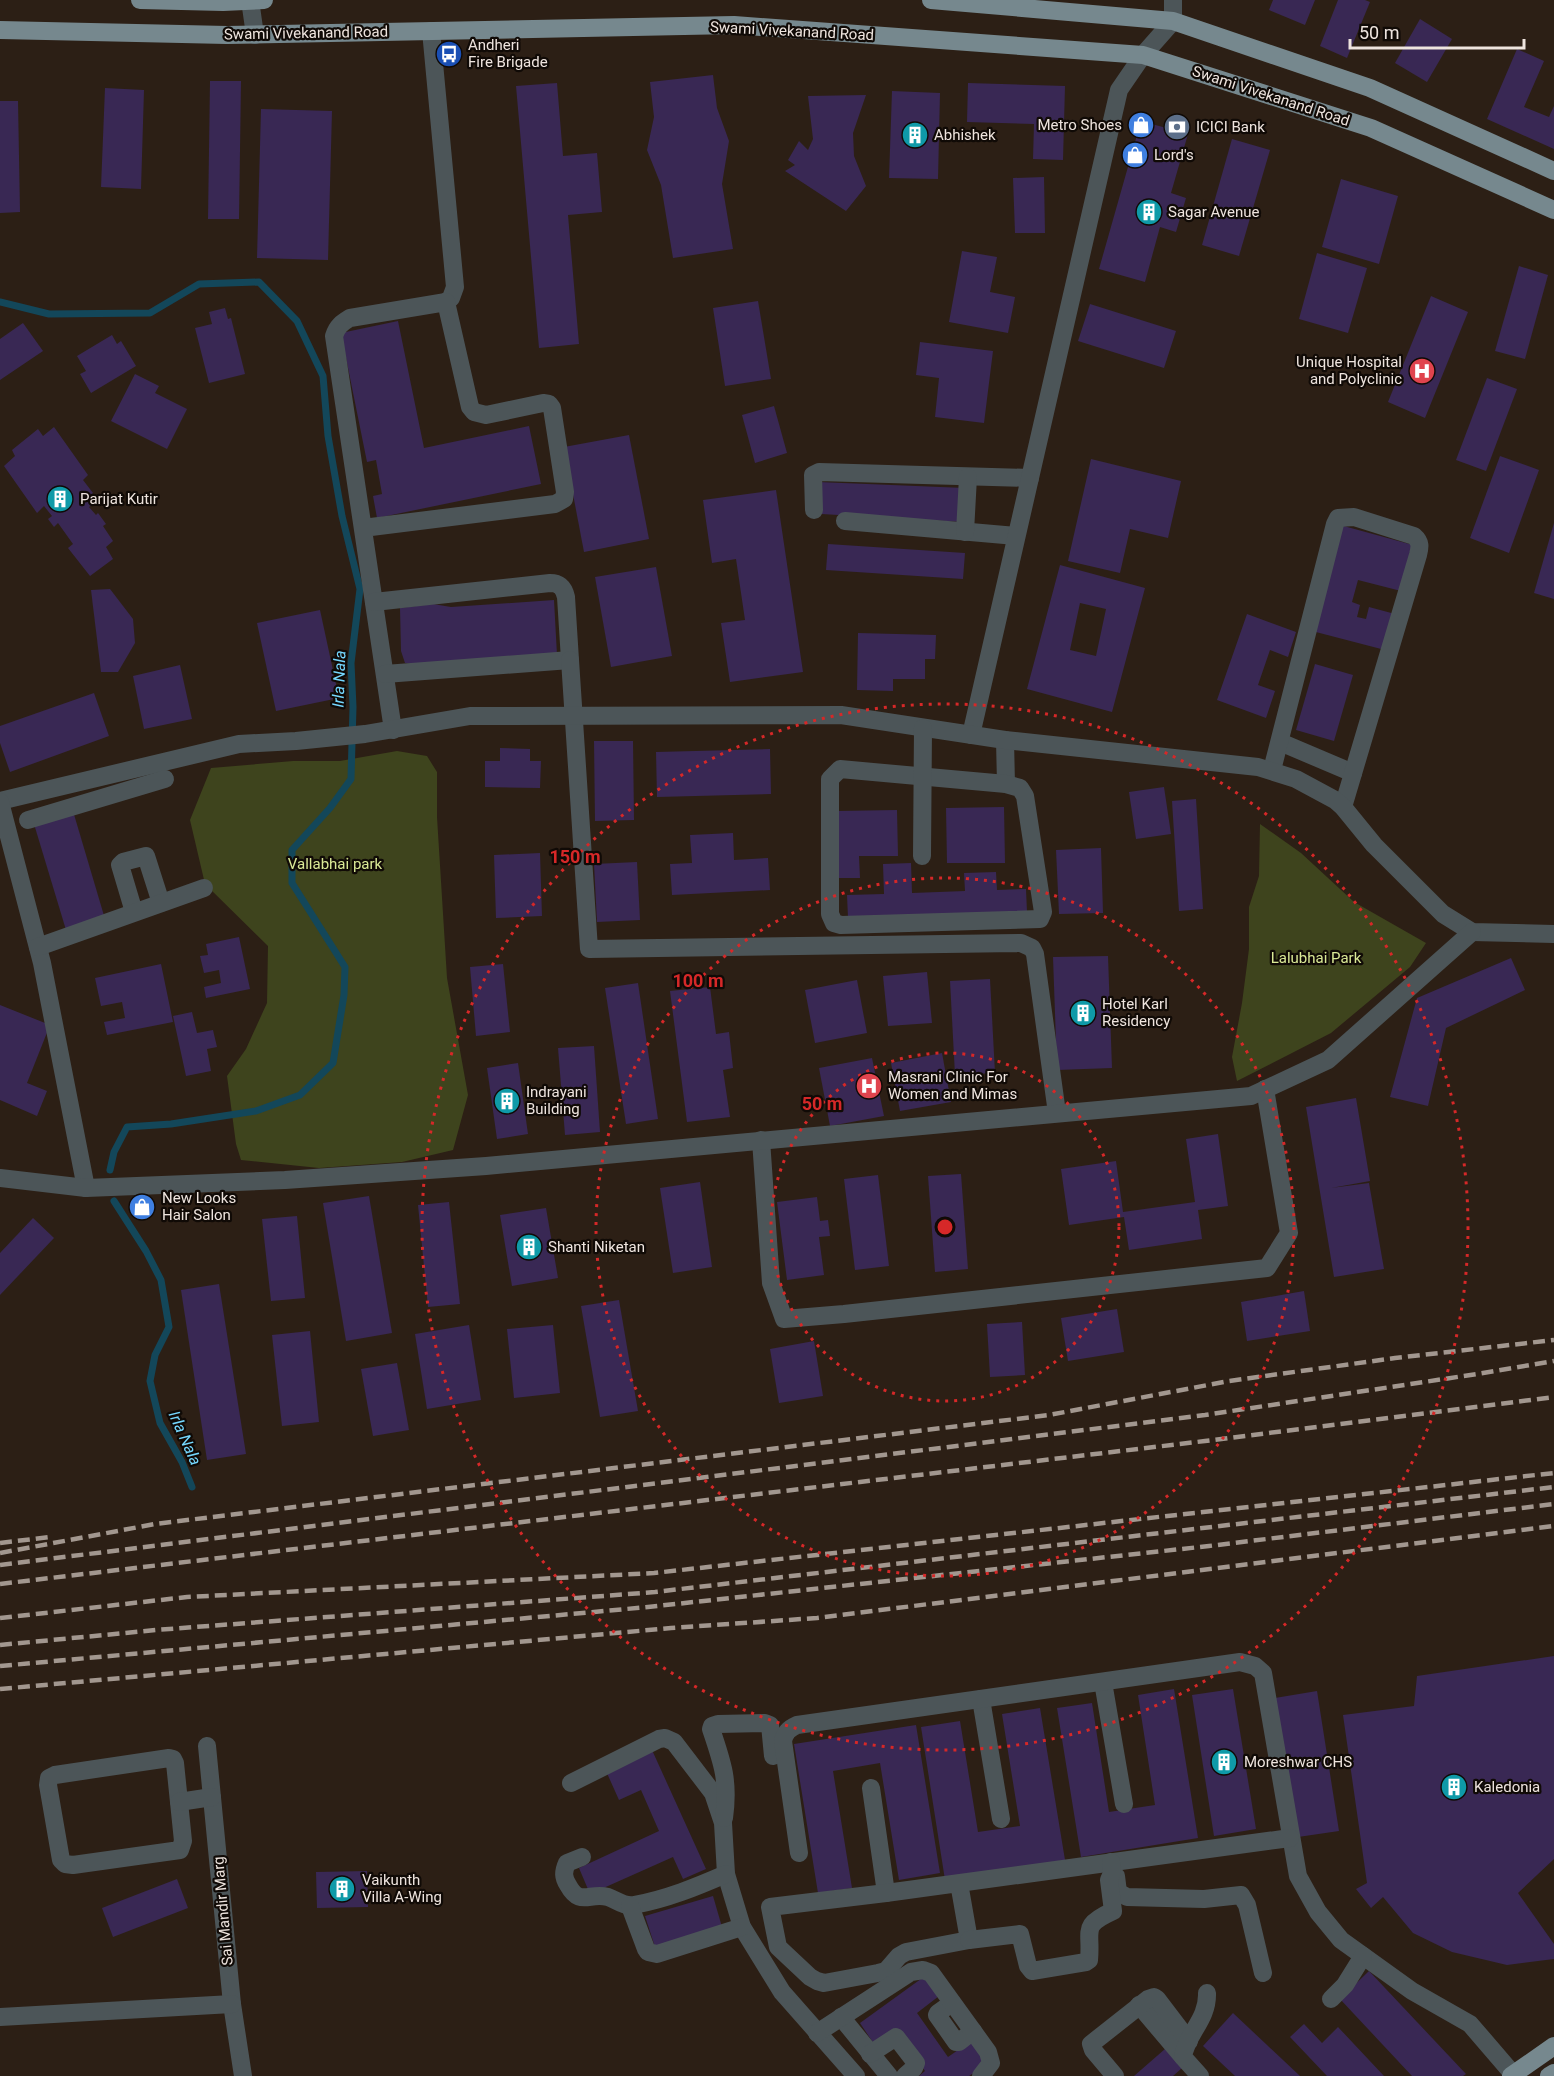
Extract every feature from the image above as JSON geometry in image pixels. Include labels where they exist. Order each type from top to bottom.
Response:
[{"type":"main road","points":[[140,0],[224,2],[264,0]]},
{"type":"main road","points":[[931,0],[1173,21],[1370,88],[1554,171]]},
{"type":"main road","name":"Swami Vivekanand Road","points":[[0,30],[255,35],[734,25],[1143,55],[1371,128],[1554,210]]},
{"type":"main road","points":[[1512,2075],[1527,2067],[1554,2046]]},
{"type":"main road","points":[[1549,2076],[1554,2073]]},
{"type":"street","points":[[250,0],[255,35]]},
{"type":"street","points":[[971,735],[1119,90],[1143,55],[1173,21],[1173,0]]},
{"type":"street","points":[[393,730],[334,336],[341,323],[350,318],[446,302],[451,298],[455,287],[431,31]]},
{"type":"street","points":[[363,528],[555,504],[564,499],[566,492],[552,408],[549,404],[543,403],[486,415],[474,412],[470,407],[446,302]]},
{"type":"street","points":[[814,510],[813,475],[819,472],[1030,478]]},
{"type":"street","points":[[965,532],[968,477]]},
{"type":"street","points":[[1272,770],[1338,518],[1354,517],[1414,536],[1419,540],[1418,555],[1343,807]]},
{"type":"street","points":[[845,521],[1016,536]]},
{"type":"street","points":[[374,602],[556,583],[565,590],[589,949],[1021,943],[1032,948],[1035,954],[1057,1113]]},
{"type":"street","points":[[386,674],[570,660]]},
{"type":"street","points":[[28,820],[239,744],[365,734],[470,716],[841,715],[1005,740],[1258,766],[1272,770],[1309,785],[1343,807],[1374,845],[1417,889],[1443,914],[1472,933],[1554,934]]},
{"type":"street","points":[[922,856],[923,728]]},
{"type":"street","points":[[1005,740],[1006,784]]},
{"type":"street","points":[[1280,742],[1353,773]]},
{"type":"street","points":[[1309,785],[1316,757]]},
{"type":"street","points":[[1327,795],[1336,765]]},
{"type":"street","points":[[846,769],[1006,784],[1020,788],[1025,796],[1043,912],[1040,920],[841,925],[834,923],[831,919],[830,779],[836,772],[846,769]]},
{"type":"street","points":[[86,1188],[38,947],[0,802],[46,790],[150,776]]},
{"type":"street","points":[[46,790],[52,813]]},
{"type":"street","points":[[134,912],[120,867],[123,862],[146,856],[161,903]]},
{"type":"street","points":[[38,947],[204,888]]},
{"type":"street","points":[[995,922],[995,943]]},
{"type":"street","points":[[915,923],[916,945]]},
{"type":"street","points":[[0,1178],[86,1188],[285,1180],[486,1166],[1251,1096],[1328,1060],[1472,933]]},
{"type":"street","points":[[761,1140],[771,1283],[784,1319],[855,1313],[1267,1268],[1289,1233],[1265,1089]]},
{"type":"street","points":[[799,1853],[783,1741],[790,1728],[797,1725],[1240,1662],[1255,1666],[1263,1673],[1298,1876],[1318,1911],[1341,1940],[1412,1991],[1470,2024],[1512,2075]]},
{"type":"street","points":[[1103,1682],[1124,1804]]},
{"type":"street","points":[[981,1699],[1000,1819]]},
{"type":"street","points":[[774,1764],[770,1725],[753,1723],[712,1726],[711,1730],[724,1768],[727,1787],[723,1823],[726,1874],[742,1927],[782,1992],[856,2076]]},
{"type":"street","points":[[571,1782],[654,1741],[665,1738],[674,1742],[713,1793],[723,1823]]},
{"type":"street","name":"Sai Mandir Marg","points":[[207,1746],[232,2004],[243,2076]]},
{"type":"street","points":[[169,1758],[174,1761],[179,1802],[183,1841],[180,1850],[68,1865],[59,1856],[48,1782],[49,1778],[56,1775],[169,1758]]},
{"type":"street","points":[[871,1788],[886,1893]]},
{"type":"street","points":[[179,1802],[212,1797]]},
{"type":"street","points":[[1112,1868],[1109,1880],[1113,1911],[1092,1923],[1088,1939],[1090,1956],[1086,1962],[1032,1971],[1028,1966],[1020,1934],[969,1940],[906,1952],[899,1956],[886,1971],[824,1983],[810,1977],[778,1947],[770,1907],[959,1883],[1112,1868],[1290,1838]]},
{"type":"street","points":[[582,1857],[567,1863],[563,1872],[565,1881],[573,1894],[578,1898],[606,1896],[630,1906],[674,1896],[726,1874]]},
{"type":"street","points":[[1112,1868],[1116,1876],[1118,1892],[1127,1897],[1203,1899],[1241,1895],[1247,1905],[1263,1973]]},
{"type":"street","points":[[959,1883],[969,1940]]},
{"type":"street","points":[[630,1906],[646,1949],[657,1954],[742,1927]]},
{"type":"street","points":[[1331,1999],[1345,1985],[1364,1956]]},
{"type":"street","points":[[817,2033],[917,1970],[931,1973],[991,2057],[991,2063],[981,2076]]},
{"type":"street","points":[[1186,2049],[1204,2014],[1207,1993]]},
{"type":"street","points":[[1115,2076],[1093,2050],[1091,2044],[1150,1997],[1157,1999],[1186,2049],[1197,2075]]},
{"type":"street","points":[[0,2017],[232,2004]]},
{"type":"street","points":[[841,2017],[889,2076]]},
{"type":"street","points":[[870,2054],[891,2038],[896,2037],[916,2063],[916,2066],[905,2076]]},
{"type":"green space","name":"Vallabhai park","points":[[397,751],[427,756],[437,772],[437,817],[447,978],[468,1095],[453,1150],[402,1162],[319,1168],[241,1160],[236,1144],[227,1076],[246,1049],[267,1003],[268,946],[205,884],[190,820],[211,768],[293,761],[340,761]]},
{"type":"green space","name":"Lalubhai Park","points":[[1260,824],[1301,853],[1354,902],[1426,943],[1410,967],[1331,1033],[1237,1081],[1232,1057],[1249,949],[1249,907],[1259,876]]},
{"type":"building","points":[[1273,0],[1315,0],[1305,25],[1269,10]]},
{"type":"building","points":[[1338,0],[1370,2],[1347,58],[1320,46]]},
{"type":"building","points":[[1420,19],[1452,39],[1427,82],[1395,63]]},
{"type":"building","points":[[1517,49],[1544,61],[1524,107],[1549,117],[1554,106],[1554,149],[1487,119]]},
{"type":"building","points":[[713,75],[717,108],[729,141],[722,184],[733,249],[673,258],[661,185],[647,150],[654,117],[650,82]]},
{"type":"building","points":[[210,81],[241,81],[239,219],[208,219]]},
{"type":"building","points":[[557,83],[563,156],[597,153],[602,212],[568,215],[579,344],[539,348],[516,86]]},
{"type":"building","points":[[968,83],[1065,86],[1063,160],[1033,159],[1034,124],[967,122]]},
{"type":"building","points":[[105,88],[144,90],[141,189],[101,187]]},
{"type":"building","name":"Abhishek","points":[[892,91],[940,93],[938,179],[889,178]]},
{"type":"building","points":[[866,95],[853,133],[854,156],[866,186],[846,211],[785,171],[795,165],[788,160],[799,141],[808,150],[813,139],[808,96]]},
{"type":"building","points":[[0,101],[18,101],[20,212],[0,213]]},
{"type":"building","points":[[261,109],[332,111],[328,260],[257,258]]},
{"type":"building","name":"Sagar Avenue","points":[[1141,121],[1188,134],[1171,193],[1186,198],[1176,232],[1160,227],[1145,282],[1099,269]]},
{"type":"building","points":[[1232,139],[1270,150],[1239,256],[1202,245]]},
{"type":"building","points":[[1044,177],[1045,233],[1015,233],[1013,178]]},
{"type":"building","points":[[1341,179],[1398,196],[1379,264],[1322,247]]},
{"type":"building","points":[[962,251],[997,257],[990,292],[1015,297],[1008,333],[949,322]]},
{"type":"building","points":[[1317,253],[1367,268],[1348,333],[1299,319]]},
{"type":"building","points":[[1519,266],[1548,275],[1525,359],[1495,351]]},
{"type":"building","points":[[1431,296],[1468,312],[1425,418],[1388,402]]},
{"type":"building","points":[[758,301],[771,379],[725,386],[713,308]]},
{"type":"building","points":[[1090,304],[1176,331],[1164,368],[1078,341]]},
{"type":"building","points":[[225,308],[228,319],[231,318],[245,374],[209,383],[195,328],[212,324],[209,312]]},
{"type":"building","points":[[398,321],[424,448],[529,426],[541,484],[377,518],[373,496],[382,494],[376,460],[367,462],[341,333]]},
{"type":"building","points":[[23,323],[43,351],[0,380],[0,339]]},
{"type":"building","points":[[112,335],[117,344],[121,341],[136,366],[91,393],[80,374],[86,371],[77,356]]},
{"type":"building","points":[[920,342],[993,351],[984,423],[935,417],[939,378],[916,375]]},
{"type":"building","points":[[135,374],[159,386],[155,393],[187,409],[167,449],[111,421]]},
{"type":"building","points":[[1487,378],[1517,389],[1486,471],[1456,460]]},
{"type":"building","points":[[774,406],[787,453],[755,463],[742,415]]},
{"type":"building","name":"Parijat Kutir","points":[[54,427],[88,475],[83,480],[93,493],[90,495],[95,502],[89,507],[96,515],[98,513],[106,524],[103,526],[113,541],[106,547],[113,559],[90,576],[68,548],[73,544],[58,523],[54,527],[48,519],[52,516],[44,506],[37,513],[4,466],[15,456],[12,450],[38,429],[43,436]]},
{"type":"building","points":[[629,435],[649,539],[584,552],[564,447]]},
{"type":"building","points":[[1500,456],[1539,470],[1509,553],[1470,538]]},
{"type":"building","points":[[1091,459],[1181,481],[1168,538],[1130,529],[1120,573],[1068,561]]},
{"type":"building","points":[[818,482],[965,488],[964,522],[821,514]]},
{"type":"building","points":[[776,490],[803,672],[730,682],[721,623],[745,620],[736,559],[712,563],[703,500]]},
{"type":"building","points":[[1554,523],[1554,599],[1534,593]]},
{"type":"building","points":[[1340,525],[1413,545],[1401,591],[1358,580],[1352,602],[1360,605],[1357,617],[1366,619],[1369,607],[1395,614],[1385,650],[1312,631]]},
{"type":"building","points":[[828,544],[965,553],[963,579],[826,570]]},
{"type":"building","points":[[1060,565],[1145,588],[1112,712],[1027,689]],"holes":[[[1080,603],[1106,609],[1096,656],[1070,650]]]},
{"type":"building","points":[[656,567],[672,656],[611,667],[595,577]]},
{"type":"building","points":[[110,589],[133,619],[135,643],[118,672],[101,672],[91,590]]},
{"type":"building","points":[[554,600],[557,655],[405,663],[401,651],[400,608],[433,604],[451,607]]},
{"type":"building","points":[[320,610],[339,698],[276,711],[257,623]]},
{"type":"building","points":[[1247,614],[1296,632],[1288,657],[1270,650],[1258,685],[1275,691],[1266,718],[1217,700]]},
{"type":"building","points":[[858,633],[936,635],[935,659],[925,659],[925,679],[893,679],[893,691],[857,690]]},
{"type":"building","points":[[1315,664],[1353,675],[1334,741],[1296,730]]},
{"type":"building","points":[[180,665],[192,719],[144,729],[133,676]]},
{"type":"building","points":[[94,693],[109,736],[10,772],[0,743],[0,726]]},
{"type":"building","points":[[594,741],[633,741],[634,820],[595,821]]},
{"type":"building","points":[[500,748],[530,749],[530,761],[541,761],[540,788],[485,787],[485,761],[500,761]]},
{"type":"building","points":[[770,749],[771,794],[657,797],[656,752]]},
{"type":"building","points":[[1164,787],[1171,834],[1136,839],[1129,792]]},
{"type":"building","points":[[1196,799],[1203,909],[1179,911],[1172,801]]},
{"type":"building","points":[[1004,807],[1005,863],[947,863],[946,808]]},
{"type":"building","points":[[897,810],[898,856],[859,856],[860,878],[838,878],[837,811]]},
{"type":"building","points":[[73,811],[105,919],[66,930],[34,824]]},
{"type":"building","points":[[733,833],[734,860],[768,858],[770,890],[672,895],[670,864],[692,863],[690,835]]},
{"type":"building","points":[[1101,848],[1103,913],[1059,914],[1056,850]]},
{"type":"building","points":[[540,853],[542,916],[496,918],[494,855]]},
{"type":"building","points":[[637,862],[640,920],[597,922],[594,864]]},
{"type":"building","points":[[911,863],[912,893],[965,891],[964,873],[996,872],[997,890],[1026,889],[1027,912],[848,918],[847,895],[884,894],[883,864]]},
{"type":"building","points":[[239,937],[250,989],[206,998],[204,987],[221,983],[219,970],[204,973],[200,956],[208,955],[206,944]]},
{"type":"building","name":"Hotel Karl Residency","points":[[1108,956],[1112,1068],[1057,1070],[1053,957]]},
{"type":"building","points":[[1511,958],[1525,990],[1446,1028],[1428,1106],[1390,1097],[1417,998]]},
{"type":"building","points":[[161,964],[173,1022],[107,1035],[104,1022],[125,1018],[122,1002],[101,1006],[95,978]]},
{"type":"building","points":[[503,964],[510,1032],[476,1036],[470,967]]},
{"type":"building","points":[[927,972],[932,1023],[888,1026],[883,976]]},
{"type":"building","points":[[990,979],[995,1073],[955,1075],[950,981]]},
{"type":"building","points":[[857,980],[867,1033],[815,1043],[805,990]]},
{"type":"building","points":[[638,983],[658,1119],[626,1124],[605,988]]},
{"type":"building","points":[[710,987],[716,1034],[729,1032],[733,1068],[723,1070],[730,1117],[687,1122],[670,991]]},
{"type":"building","points":[[0,1005],[50,1025],[27,1083],[47,1091],[37,1116],[0,1100]]},
{"type":"building","points":[[192,1012],[197,1033],[213,1030],[217,1047],[207,1049],[211,1071],[186,1076],[173,1016]]},
{"type":"building","points":[[594,1046],[600,1132],[565,1135],[558,1048]]},
{"type":"building","points":[[942,1053],[951,1102],[900,1111],[891,1063]]},
{"type":"building","points":[[872,1058],[884,1116],[830,1126],[819,1068]]},
{"type":"building","name":"Indrayani Building","points":[[518,1063],[528,1134],[497,1139],[487,1068]]},
{"type":"building","points":[[1356,1098],[1370,1181],[1331,1188],[1369,1183],[1384,1269],[1334,1277],[1306,1107]]},
{"type":"building","points":[[1218,1134],[1228,1206],[1198,1210],[1202,1239],[1129,1250],[1124,1217],[1069,1225],[1061,1169],[1116,1161],[1123,1212],[1195,1202],[1186,1139]]},
{"type":"building","points":[[961,1174],[968,1269],[935,1272],[928,1176]]},
{"type":"building","points":[[878,1175],[889,1266],[855,1270],[844,1179]]},
{"type":"building","points":[[700,1182],[712,1267],[673,1273],[660,1188]]},
{"type":"building","points":[[369,1196],[392,1333],[346,1341],[323,1203]]},
{"type":"building","points":[[817,1197],[820,1221],[828,1220],[830,1236],[819,1237],[824,1275],[787,1280],[777,1202]]},
{"type":"building","points":[[449,1202],[460,1304],[428,1307],[418,1205]]},
{"type":"building","name":"Shanti Niketan","points":[[546,1208],[558,1278],[512,1286],[500,1215]]},
{"type":"building","points":[[297,1216],[305,1298],[271,1301],[262,1219]]},
{"type":"building","points":[[33,1218],[54,1238],[0,1295],[0,1253]]},
{"type":"building","points":[[219,1284],[246,1454],[207,1460],[181,1290]]},
{"type":"building","points":[[1304,1291],[1310,1331],[1247,1341],[1241,1302]]},
{"type":"building","points":[[619,1300],[638,1411],[600,1417],[581,1306]]},
{"type":"building","points":[[1117,1309],[1124,1352],[1068,1361],[1061,1318]]},
{"type":"building","points":[[1022,1322],[1025,1375],[990,1377],[987,1324]]},
{"type":"building","points":[[469,1325],[481,1400],[427,1409],[415,1334]]},
{"type":"building","points":[[553,1325],[560,1393],[514,1398],[507,1329]]},
{"type":"building","points":[[310,1331],[319,1422],[282,1426],[272,1335]]},
{"type":"building","points":[[814,1341],[823,1396],[779,1403],[770,1349]]},
{"type":"building","points":[[397,1363],[409,1430],[373,1436],[361,1369]]},
{"type":"building","name":"Kaledonia","points":[[1554,1656],[1554,1859],[1518,1893],[1554,1944],[1554,1959],[1507,1965],[1452,1952],[1413,1933],[1383,1897],[1371,1908],[1356,1889],[1367,1883],[1343,1715],[1414,1706],[1417,1676]]},
{"type":"building","points":[[1174,1689],[1198,1838],[1081,1857],[1057,1708],[1092,1703],[1109,1812],[1155,1805],[1138,1695]]},
{"type":"building","name":"Moreshwar CHS","points":[[1233,1689],[1256,1829],[1214,1836],[1192,1695]]},
{"type":"building","points":[[1317,1691],[1339,1831],[1298,1837],[1275,1698]]},
{"type":"building","points":[[1040,1708],[1065,1860],[945,1880],[921,1727],[960,1721],[978,1832],[1020,1826],[1002,1714]]},
{"type":"building","points":[[916,1725],[940,1873],[899,1880],[880,1763],[833,1771],[852,1888],[818,1893],[794,1744]]},
{"type":"building","points":[[652,1750],[706,1869],[683,1879],[673,1857],[590,1894],[579,1868],[659,1831],[641,1790],[619,1800],[606,1771]]},
{"type":"building","name":"Vaikunth Villa A-Wing","points":[[367,1871],[368,1907],[317,1908],[316,1872]]},
{"type":"building","points":[[177,1879],[188,1908],[113,1937],[102,1908]]},
{"type":"building","points":[[713,1896],[722,1927],[655,1947],[645,1916]]},
{"type":"building","points":[[1369,1971],[1466,2074],[1463,2076],[1412,2076],[1340,1999]]},
{"type":"building","points":[[925,1976],[939,1996],[917,2013],[948,2057],[971,2041],[987,2064],[969,2076],[919,2076],[925,2071],[895,2029],[874,2044],[860,2023]]},
{"type":"building","points":[[1233,2013],[1300,2076],[1235,2076],[1203,2046]]},
{"type":"building","points":[[1304,2024],[1322,2043],[1338,2027],[1384,2076],[1327,2076],[1290,2037]]},
{"type":"building","points":[[1165,2049],[1182,2068],[1173,2076],[1134,2076]]},
{"type":"waterway","name":"Irla Nala","points":[[0,302],[49,314],[150,313],[199,284],[259,282],[297,321],[323,376],[328,436],[342,516],[360,589],[351,663],[353,707],[351,779],[330,808],[292,850],[292,883],[345,967],[344,995],[333,1063],[300,1095],[256,1111],[171,1124],[127,1127],[114,1152],[110,1170]]},
{"type":"waterway","name":"Irla Nala","points":[[114,1201],[146,1251],[161,1280],[169,1327],[155,1355],[150,1381],[160,1423],[182,1462],[192,1487]]},
{"type":"railway","points":[[0,1553],[155,1524],[1049,1415],[1229,1381],[1395,1358],[1554,1340]]},
{"type":"railway","points":[[0,1565],[1205,1415],[1554,1361]]},
{"type":"railway","points":[[0,1584],[1205,1441],[1554,1397]]},
{"type":"railway","points":[[0,1618],[187,1597],[654,1573],[1554,1473]]},
{"type":"railway","points":[[0,1645],[156,1630],[655,1592],[1554,1487]]},
{"type":"railway","points":[[0,1666],[648,1607],[1209,1546],[1554,1504]]},
{"type":"railway","points":[[0,1689],[671,1628],[817,1618],[1554,1526]]},
{"type":"railway","points":[[0,1543],[50,1537]]},
{"type":"place","name":"Andheri Fire Brigade","points":[[449,54]]},
{"type":"place","name":"Metro Shoes","points":[[1141,125]]},
{"type":"place","name":"ICICI Bank","points":[[1177,127]]},
{"type":"place","name":"Abhishek","points":[[915,135]]},
{"type":"place","name":"Lord's","points":[[1135,155]]},
{"type":"place","name":"Sagar Avenue","points":[[1149,212]]},
{"type":"place","name":"Unique Hospital and Polyclinic","points":[[1422,371]]},
{"type":"place","name":"Parijat Kutir","points":[[60,499]]},
{"type":"place","name":"Hotel Karl Residency","points":[[1083,1013]]},
{"type":"place","name":"Masrani Clinic For Women and Mimas","points":[[869,1086]]},
{"type":"place","name":"Indrayani Building","points":[[507,1101]]},
{"type":"place","name":"New Looks Hair Salon","points":[[142,1207]]},
{"type":"place","name":"Shanti Niketan","points":[[529,1247]]},
{"type":"place","name":"Moreshwar CHS","points":[[1224,1762]]},
{"type":"place","name":"Kaledonia","points":[[1454,1787]]},
{"type":"place","name":"Vaikunth Villa A-Wing","points":[[342,1889]]}]
